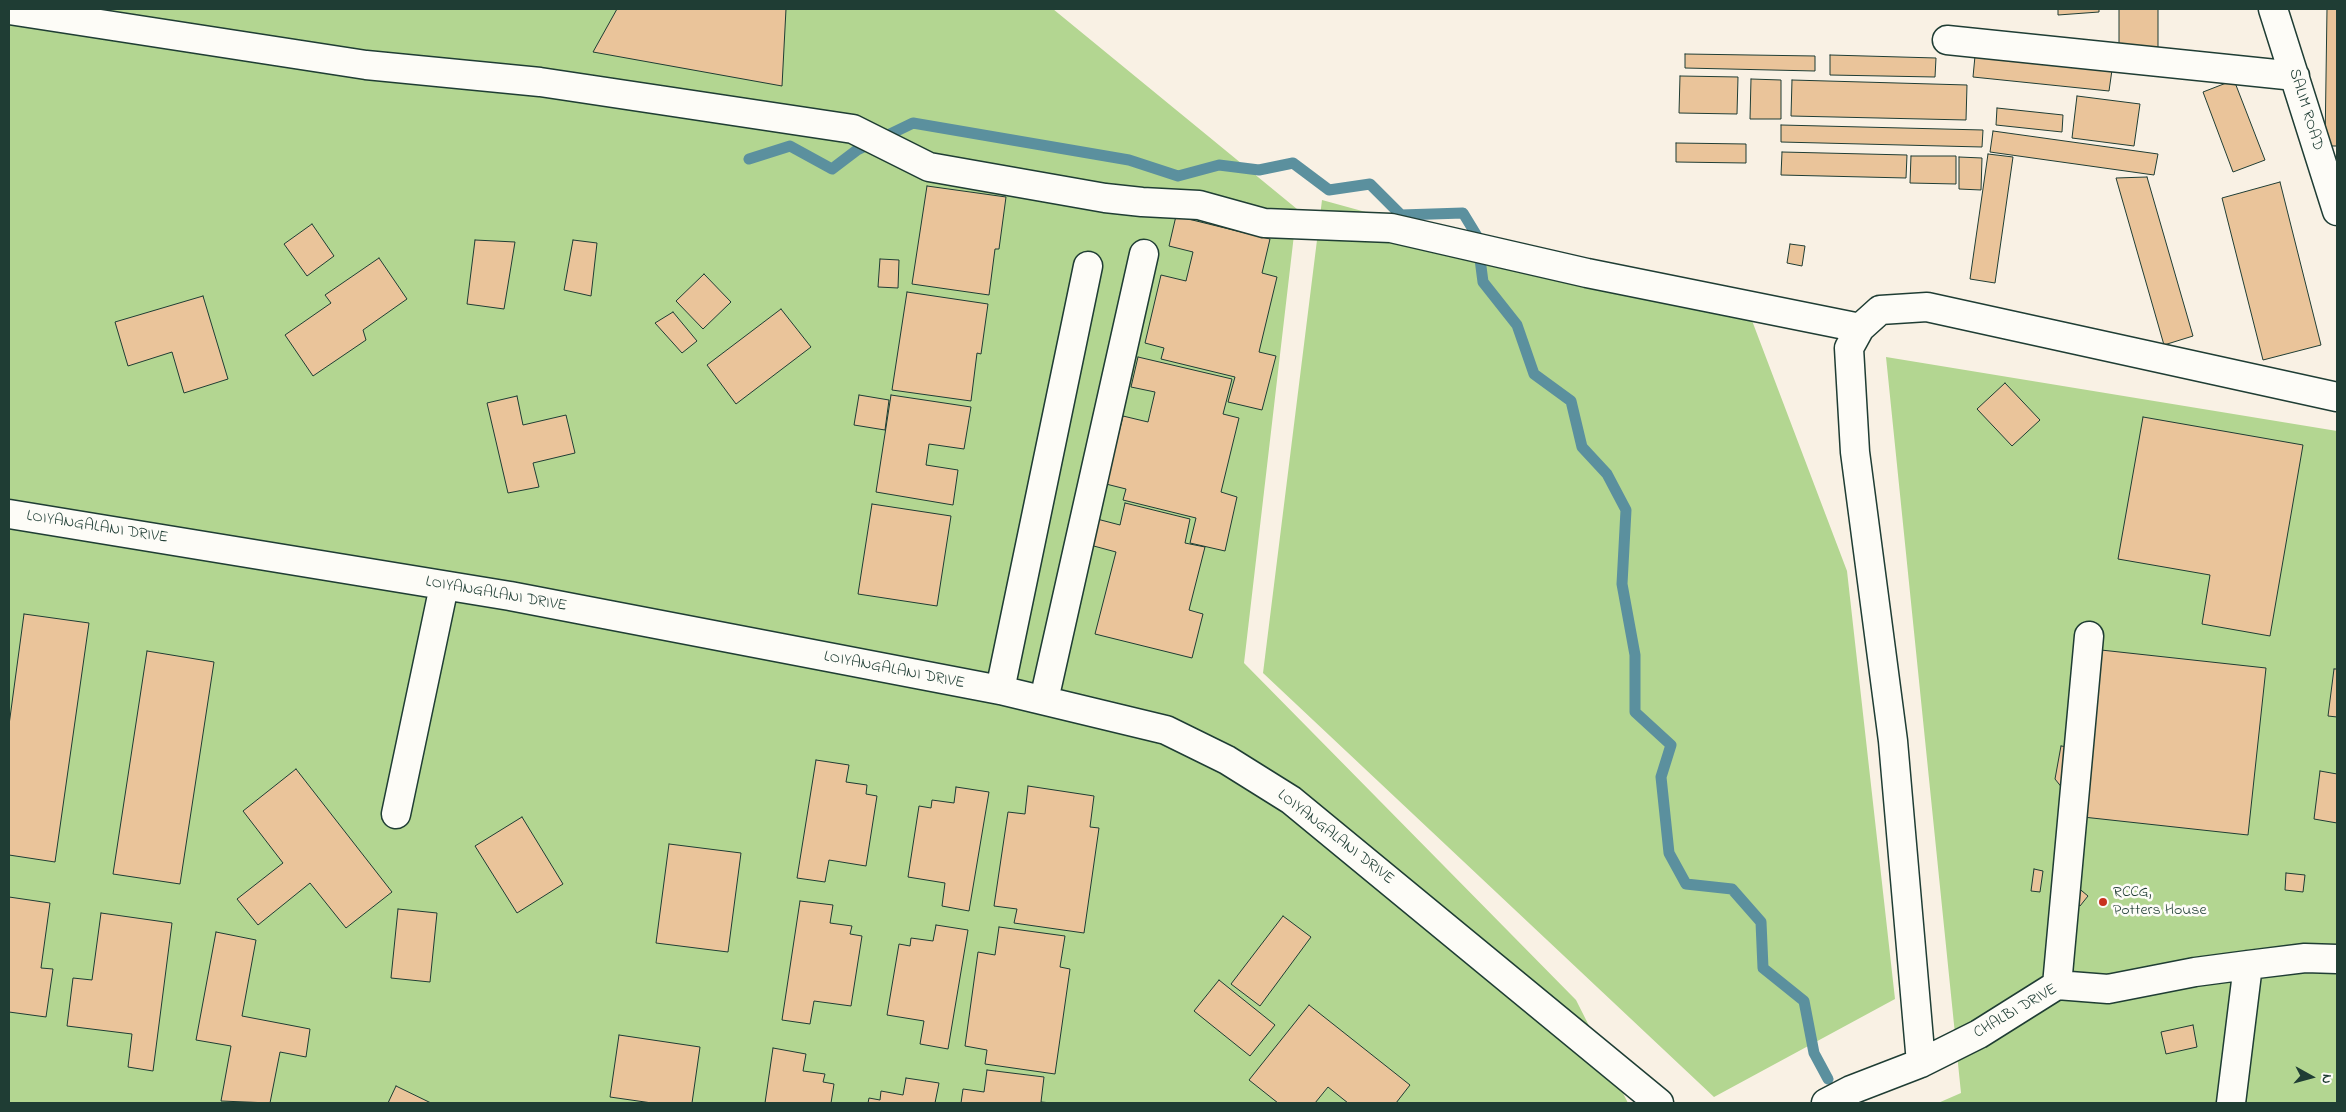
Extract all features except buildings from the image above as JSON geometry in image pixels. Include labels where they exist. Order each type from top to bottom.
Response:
[{"type":"street","name":"SALIM ROAD","points":[[2273,9],[2337,210]]},
{"type":"street","points":[[9,10],[366,65],[540,82],[852,129],[930,167],[1105,198],[1199,205],[1264,223],[1391,228],[1587,273],[1860,328]]},
{"type":"street","points":[[1946,40],[2295,76]]},
{"type":"street","points":[[1044,700],[1144,254]]},
{"type":"street","points":[[1000,690],[1088,266]]},
{"type":"street","points":[[1921,1063],[1893,741],[1855,452],[1850,348],[1860,328],[1880,310],[1927,307],[2337,397]]},
{"type":"street","name":"LOIYANGALANI DRIVE","points":[[9,514],[510,596],[1000,690],[1166,730],[1227,760],[1291,800],[1659,1103]]},
{"type":"street","points":[[396,814],[444,586]]},
{"type":"street","points":[[2057,985],[2089,636]]},
{"type":"street","name":"CHALBI DRIVE","points":[[1826,1103],[1851,1090],[1921,1063],[1979,1034],[2057,985],[2108,989],[2195,972],[2248,965],[2305,958],[2337,959]]},
{"type":"street","points":[[2231,1103],[2248,965]]},
{"type":"green space","points":[[9,9],[1053,9],[1297,209],[1244,663],[1576,1000],[1628,1103],[9,1103]]},
{"type":"green space","points":[[1322,200],[1751,318],[1847,571],[1895,999],[1714,1097],[1263,673]]},
{"type":"green space","points":[[1886,357],[2337,431],[2337,1103],[1938,1103],[1961,1093]]},
{"type":"waterway","points":[[749,159],[790,146],[832,169],[857,150],[913,123],[1129,160],[1178,176],[1219,165],[1259,170],[1293,163],[1329,190],[1370,184],[1401,215],[1463,213],[1477,236],[1483,282],[1517,325],[1534,374],[1571,401],[1582,447],[1607,474],[1626,510],[1622,584],[1635,655],[1635,712],[1671,745],[1661,777],[1669,853],[1686,884],[1732,889],[1761,922],[1763,968],[1804,1001],[1814,1053],[1828,1079]]},
{"type":"place","name":"RCCG, Potters House","points":[[2103,902]]}]
